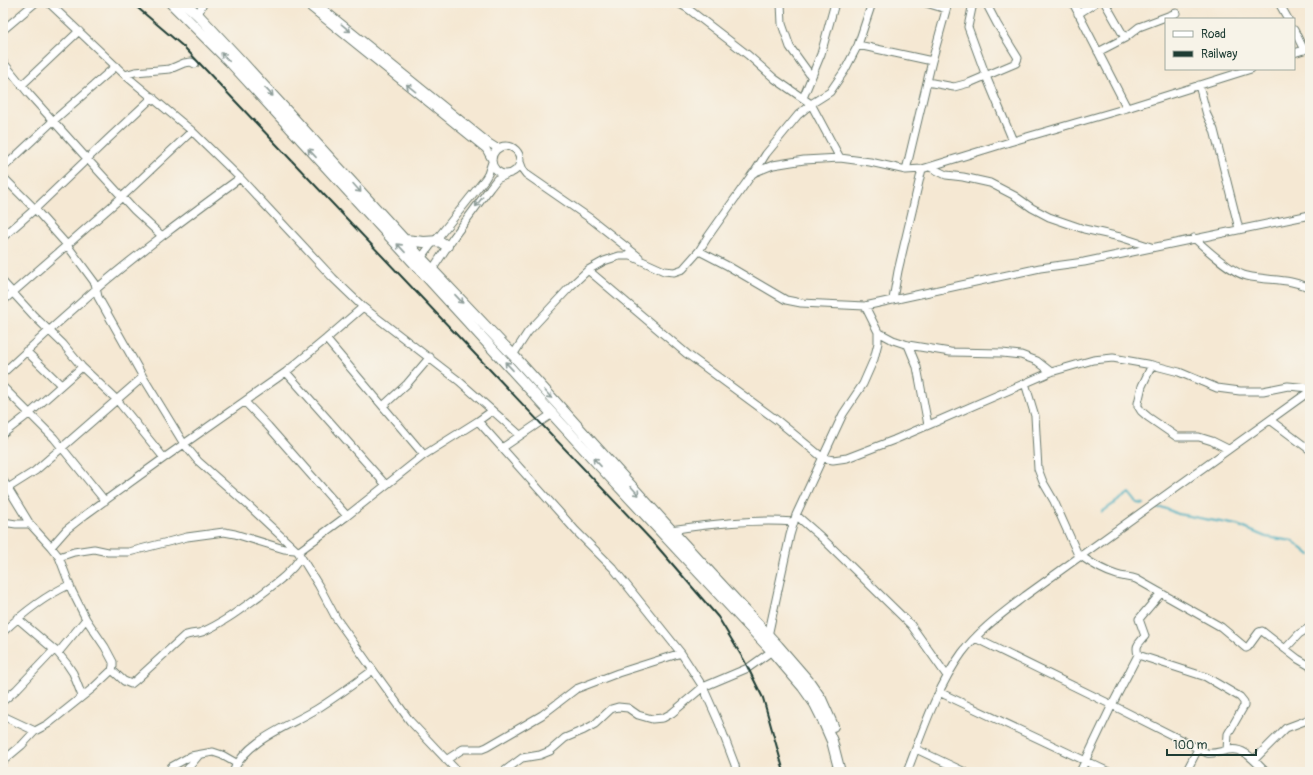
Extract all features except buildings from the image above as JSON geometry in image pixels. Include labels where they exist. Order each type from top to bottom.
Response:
[{"type":"highway","points":[[171,3],[232,64],[419,262],[513,355],[810,683],[821,699],[838,739],[847,772]]},
{"type":"highway","points":[[184,3],[198,15],[405,240],[419,262]]},
{"type":"highway","points":[[405,240],[424,242],[435,241],[442,242],[447,246]]},
{"type":"highway","points":[[430,273],[552,414],[772,651],[803,687],[815,704],[832,741],[840,772]]},
{"type":"street","points":[[3,30],[35,3]]},
{"type":"street","points":[[49,3],[125,75],[192,131],[240,178],[333,278],[363,306],[459,381],[520,436]]},
{"type":"street","points":[[198,15],[203,3]]},
{"type":"street","points":[[305,3],[486,149],[496,171],[509,174],[526,174]]},
{"type":"street","points":[[316,3],[489,143],[497,148],[506,146],[512,147],[520,156],[518,169],[497,180],[490,188],[447,246],[430,273]]},
{"type":"street","points":[[678,3],[687,8],[748,55],[776,79],[811,104],[840,158]]},
{"type":"street","points":[[781,3],[782,24],[790,47],[811,76]]},
{"type":"street","points":[[802,98],[821,54],[835,3]]},
{"type":"street","points":[[513,355],[528,332],[570,287],[588,270],[604,261],[618,256],[631,256],[664,271],[674,272],[683,269],[699,251],[706,238],[766,154],[792,122],[811,104],[830,92],[845,70],[858,45],[872,3]]},
{"type":"street","points":[[906,170],[932,61],[947,6],[926,3]]},
{"type":"street","points":[[973,3],[968,27],[986,76],[1013,141]]},
{"type":"street","points":[[927,82],[954,87],[969,83],[1016,64],[1018,58],[986,3]]},
{"type":"street","points":[[1073,3],[1127,108]]},
{"type":"street","points":[[1078,14],[1095,3]]},
{"type":"street","points":[[1105,3],[1125,38]]},
{"type":"street","points":[[1279,3],[1287,18]]},
{"type":"street","points":[[1098,52],[1125,38],[1139,27],[1176,13]]},
{"type":"street","points":[[22,85],[79,31]]},
{"type":"street","points":[[1295,31],[1307,49],[1295,54]]},
{"type":"street","points":[[858,45],[932,61]]},
{"type":"street","points":[[3,62],[53,121],[122,197],[162,236]]},
{"type":"street","points":[[125,75],[141,71],[170,69],[184,63],[191,62],[195,64]]},
{"type":"street","points":[[3,168],[53,121],[116,66]]},
{"type":"street","points":[[753,174],[773,165],[804,160],[840,158],[870,162],[906,170],[922,169],[1127,108],[1248,70]]},
{"type":"street","points":[[1199,85],[1207,115],[1214,130],[1239,229]]},
{"type":"street","points":[[3,237],[35,209],[153,98]]},
{"type":"street","points":[[3,301],[122,197],[192,131]]},
{"type":"street","points":[[419,262],[485,179],[488,174],[493,154],[501,147]]},
{"type":"street","points":[[520,162],[526,174],[591,219],[647,263]]},
{"type":"street","points":[[930,167],[946,175],[990,183],[1015,196],[1032,208],[1049,217],[1084,229],[1120,237],[1152,247]]},
{"type":"street","points":[[893,299],[899,264],[922,169]]},
{"type":"street","points":[[3,177],[35,209],[67,245],[95,283],[98,297],[143,377],[184,444],[198,461],[250,507],[298,553],[319,586],[336,618],[410,721],[458,772]]},
{"type":"street","points":[[3,373],[96,289],[162,236],[240,178]]},
{"type":"street","points":[[699,251],[786,300],[801,303],[865,306],[1040,268],[1084,262],[1310,215]]},
{"type":"street","points":[[1194,238],[1208,251],[1245,276],[1272,281],[1288,281],[1310,288]]},
{"type":"street","points":[[588,270],[687,354],[778,421],[823,458],[833,460],[847,458],[1051,372],[1093,360],[1113,358],[1152,364],[1179,372],[1217,388],[1240,391],[1263,391],[1288,386],[1310,389]]},
{"type":"street","points":[[3,282],[82,366],[117,400],[164,458]]},
{"type":"street","points":[[51,547],[66,530],[164,458],[286,372],[326,340],[363,306]]},
{"type":"street","points":[[768,636],[795,518],[843,414],[863,384],[874,359],[878,343],[878,332],[865,306]]},
{"type":"street","points":[[878,332],[893,340],[908,345],[950,352],[1021,355],[1037,361],[1051,372]]},
{"type":"street","points":[[326,340],[424,455]]},
{"type":"street","points":[[908,345],[916,366],[928,425]]},
{"type":"street","points":[[26,351],[61,385]]},
{"type":"street","points":[[383,406],[407,384],[430,357]]},
{"type":"street","points":[[1152,364],[1142,386],[1138,403],[1141,411],[1177,437],[1199,437],[1212,441],[1228,449]]},
{"type":"street","points":[[3,434],[30,413],[82,366]]},
{"type":"street","points":[[286,372],[386,485]]},
{"type":"street","points":[[8,488],[35,470],[62,448],[143,377]]},
{"type":"street","points":[[1025,383],[1035,416],[1038,469],[1080,557],[1099,568],[1118,575],[1136,579],[1221,627],[1246,648],[1259,632],[1262,632],[1302,662],[1310,666]]},
{"type":"street","points":[[3,387],[54,438],[105,501]]},
{"type":"street","points":[[907,772],[939,692],[947,676],[963,652],[975,638],[1008,609],[1270,420],[1310,389]]},
{"type":"street","points":[[245,402],[347,516]]},
{"type":"street","points":[[112,670],[124,681],[131,684],[184,636],[201,632],[236,613],[281,581],[293,568],[298,553],[424,455],[492,411]]},
{"type":"street","points":[[502,448],[552,414]]},
{"type":"street","points":[[1270,420],[1310,450]]},
{"type":"street","points":[[478,421],[576,531],[613,568],[680,653],[703,687],[719,723],[735,765],[736,772]]},
{"type":"street","points":[[3,480],[30,524],[59,557],[86,619],[105,647],[114,666],[112,670],[93,688],[48,724],[35,732],[3,761]]},
{"type":"street","points":[[670,530],[707,525],[795,518],[821,537],[911,625],[947,676]]},
{"type":"street","points":[[3,522],[30,524]]},
{"type":"street","points":[[59,557],[74,552],[94,550],[129,552],[187,537],[224,532],[298,553]]},
{"type":"street","points":[[3,632],[18,618],[57,590],[70,585]]},
{"type":"street","points":[[1080,772],[1138,655],[1136,647],[1145,636],[1139,619],[1161,593]]},
{"type":"street","points":[[18,618],[56,652],[67,664],[73,673],[82,696]]},
{"type":"street","points":[[3,701],[56,652],[86,619]]},
{"type":"street","points":[[1285,649],[1299,634],[1310,627]]},
{"type":"street","points":[[975,638],[1112,705],[1207,754],[1215,754],[1236,749],[1242,751],[1266,772]]},
{"type":"street","points":[[503,772],[522,758],[550,751],[565,738],[595,724],[611,709],[618,707],[628,708],[638,715],[652,719],[663,718],[672,713],[703,687],[748,668],[772,651]]},
{"type":"street","points":[[446,760],[464,748],[482,750],[488,748],[542,715],[576,690],[618,673],[680,653]]},
{"type":"street","points":[[1138,655],[1206,677],[1240,697],[1244,702],[1244,706],[1228,734],[1227,750]]},
{"type":"street","points":[[233,772],[236,763],[250,748],[345,691],[373,670]]},
{"type":"street","points":[[939,692],[1109,772]]},
{"type":"street","points":[[3,716],[35,732]]},
{"type":"street","points":[[1254,760],[1286,728],[1310,719]]},
{"type":"street","points":[[916,749],[966,772]]},
{"type":"street","points":[[1186,772],[1198,749]]},
{"type":"street","points":[[171,767],[192,756],[213,752],[236,763]]},
{"type":"street","points":[[186,772],[199,755]]},
{"type":"waterway","points":[[1102,512],[1129,493],[1137,503],[1144,504]]},
{"type":"waterway","points":[[1152,508],[1164,508],[1178,514],[1237,525],[1266,537],[1293,541],[1310,555]]},
{"type":"railway","points":[[132,3],[185,48],[655,544],[718,617],[744,660],[763,698],[784,772]]}]
